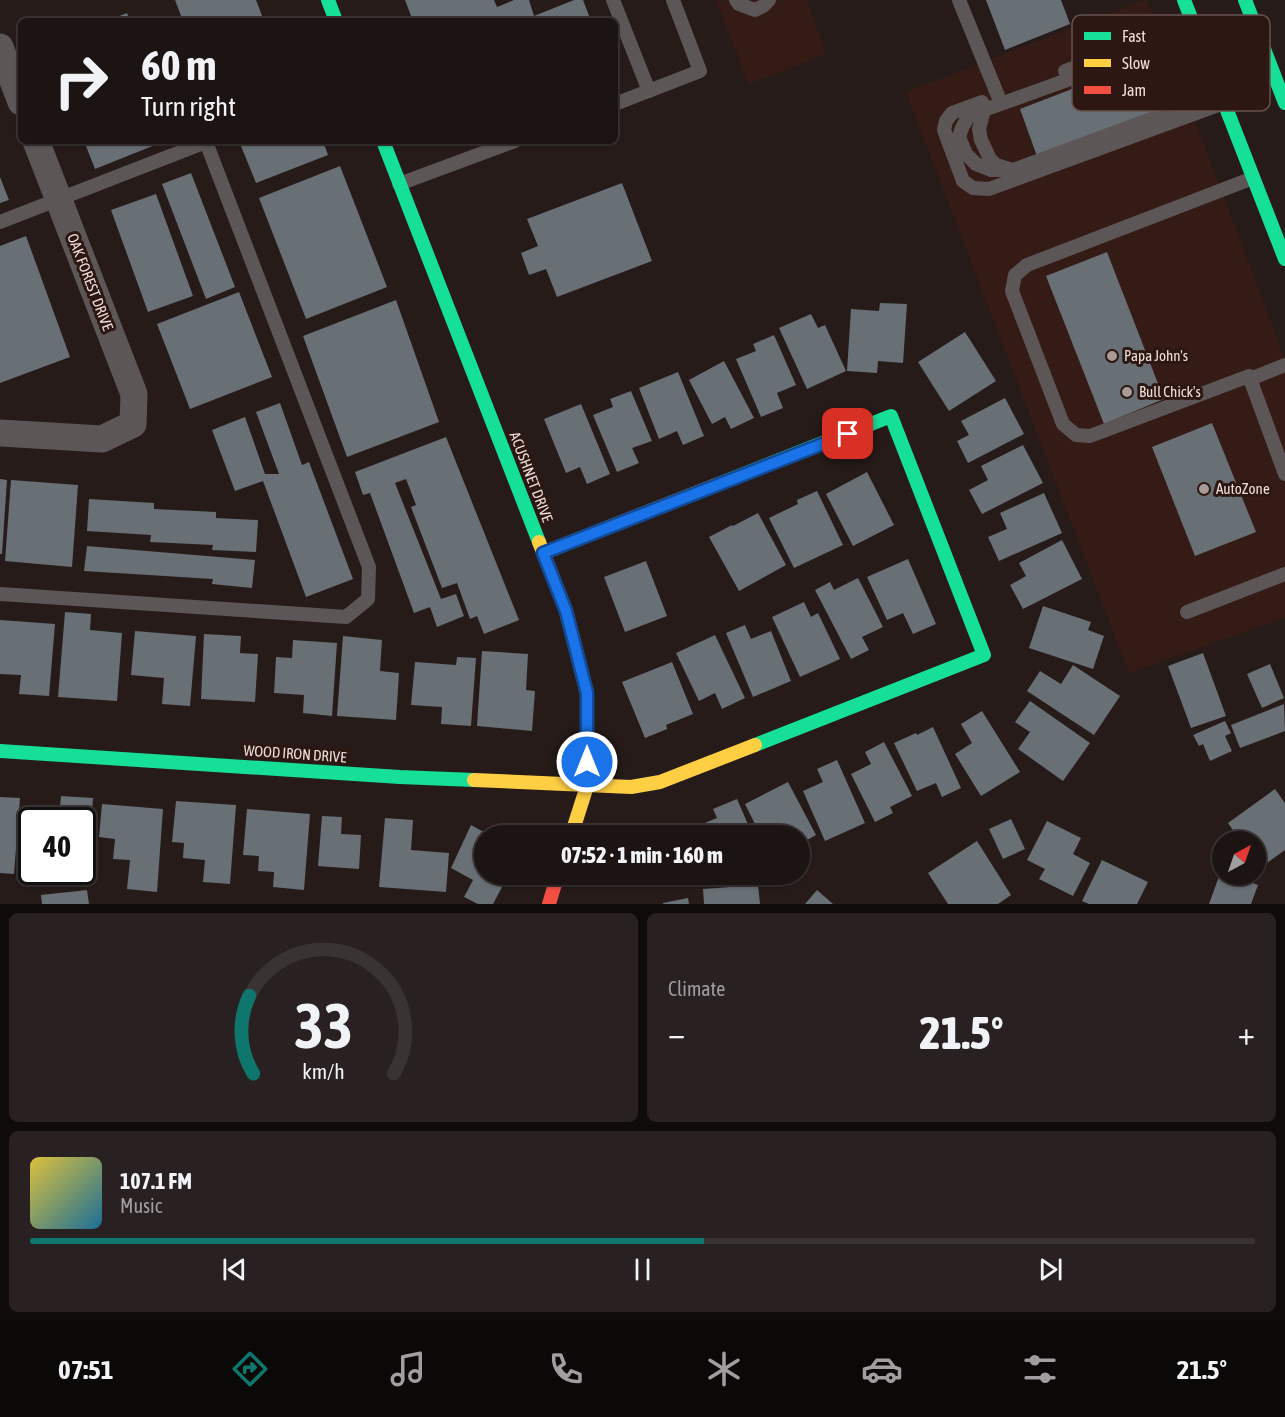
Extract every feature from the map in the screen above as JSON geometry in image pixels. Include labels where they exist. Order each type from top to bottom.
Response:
[{"type":"street","points":[[328,0],[335,18]]},
{"type":"street","points":[[1184,0],[1190,15]]},
{"type":"street","points":[[1245,0],[1251,15]]},
{"type":"street","points":[[0,47],[18,94]]},
{"type":"street","points":[[1270,64],[1285,102]]},
{"type":"street","points":[[1228,111],[1285,259]]},
{"type":"street","name":"OAK FOREST DRIVE","points":[[0,433],[102,439],[133,424],[134,394],[37,144]]},
{"type":"street","name":"ACUSHNET DRIVE","points":[[383,144],[566,611],[587,693],[587,786],[575,825]]},
{"type":"street","name":"WOOD IRON DRIVE","points":[[0,751],[400,777],[631,787],[660,782],[984,655],[891,416],[543,553]]},
{"type":"street","points":[[549,904],[555,885]]},
{"type":"lane","points":[[613,0],[649,91]]},
{"type":"lane","points":[[618,103],[700,71],[673,0]]},
{"type":"lane","points":[[736,0],[739,4],[755,10],[769,0]]},
{"type":"lane","points":[[959,0],[998,96]]},
{"type":"lane","points":[[1272,69],[1285,63]]},
{"type":"lane","points":[[1072,68],[952,113],[946,121],[944,130],[963,181],[973,188],[989,189],[1199,111]]},
{"type":"lane","points":[[1072,78],[968,117],[959,137],[966,154],[976,164],[991,170],[1013,170],[1151,119],[1180,118]]},
{"type":"lane","points":[[984,110],[979,129],[981,140],[990,159],[996,165],[1013,170]]},
{"type":"lane","points":[[1177,111],[1180,118]]},
{"type":"lane","points":[[0,222],[201,144]]},
{"type":"lane","points":[[0,594],[346,617],[368,599],[369,567],[207,144]]},
{"type":"lane","points":[[399,184],[507,144]]},
{"type":"lane","points":[[1254,178],[1027,265],[1015,274],[1012,291],[1064,424],[1076,435],[1090,436],[1249,376],[1285,474]]},
{"type":"lane","points":[[1250,379],[1285,365]]},
{"type":"lane","points":[[1187,612],[1285,574]]},
{"type":"shaded area","points":[[716,0],[807,0],[826,54],[749,84]]},
{"type":"shaded area","points":[[1147,0],[1153,15],[1105,15]]},
{"type":"shaded area","points":[[1072,28],[1072,111],[1191,111],[1285,359],[1285,618],[1129,673],[906,92]]},
{"type":"building","points":[[175,0],[256,0],[263,18],[182,18]]},
{"type":"building","points":[[405,0],[494,0],[497,7],[514,0],[529,0],[534,16],[574,0],[583,0],[590,18],[412,18]]},
{"type":"building","points":[[986,0],[1061,0],[1070,24],[1005,50]]},
{"type":"building","points":[[127,13],[129,18],[114,18]]},
{"type":"building","points":[[1072,89],[1072,111],[1163,111],[1038,159],[1020,109]]},
{"type":"building","points":[[85,144],[158,144],[95,169]]},
{"type":"building","points":[[240,144],[324,144],[328,155],[256,183]]},
{"type":"building","points":[[340,166],[387,287],[306,319],[259,198]]},
{"type":"building","points":[[191,173],[235,287],[206,299],[162,184]]},
{"type":"building","points":[[0,177],[9,200],[0,203]]},
{"type":"building","points":[[622,183],[652,261],[557,297],[546,269],[529,275],[521,253],[538,246],[527,219]]},
{"type":"building","points":[[156,194],[193,296],[148,312],[111,210]]},
{"type":"building","points":[[26,236],[70,357],[0,383],[0,246]]},
{"type":"building","points":[[1107,252],[1164,399],[1104,424],[1046,276]]},
{"type":"building","points":[[239,292],[272,377],[190,409],[157,324]]},
{"type":"building","points":[[396,300],[439,422],[347,457],[303,336]]},
{"type":"building","points":[[880,303],[907,304],[903,363],[878,361],[877,373],[847,371],[851,309],[879,311]]},
{"type":"building","points":[[811,314],[818,328],[825,325],[846,371],[807,389],[779,328]]},
{"type":"building","points":[[965,332],[996,381],[949,411],[918,362]]},
{"type":"building","points":[[774,335],[796,385],[777,393],[783,408],[761,417],[736,359],[756,351],[753,344]]},
{"type":"building","points":[[724,361],[754,418],[731,429],[725,417],[712,424],[689,380]]},
{"type":"building","points":[[678,372],[704,436],[683,445],[677,431],[659,439],[639,388]]},
{"type":"building","points":[[631,391],[652,441],[632,448],[639,463],[617,472],[593,415],[613,407],[610,399]]},
{"type":"building","points":[[1005,398],[1024,434],[968,463],[957,441],[969,435],[961,421]]},
{"type":"building","points":[[280,403],[302,465],[309,462],[353,579],[306,597],[263,481],[235,491],[212,430],[245,417],[265,474],[279,474],[256,412]]},
{"type":"building","points":[[581,404],[610,474],[587,484],[580,467],[566,473],[544,419]]},
{"type":"building","name":"AutoZone","points":[[1212,423],[1256,532],[1195,556],[1152,447]]},
{"type":"building","points":[[446,437],[519,620],[484,634],[477,616],[470,619],[457,583],[442,588],[411,507],[416,505],[406,479],[395,483],[441,599],[456,594],[464,616],[437,627],[430,607],[414,613],[370,493],[363,495],[355,472]]},
{"type":"building","points":[[1023,445],[1043,483],[982,514],[969,490],[988,480],[981,466]]},
{"type":"building","points":[[867,472],[894,525],[853,546],[826,494]]},
{"type":"building","points":[[0,479],[7,480],[2,554],[0,554]]},
{"type":"building","points":[[11,480],[78,485],[72,567],[5,561]]},
{"type":"building","points":[[817,491],[843,545],[794,568],[769,518],[798,504],[797,500]]},
{"type":"building","points":[[1044,493],[1062,533],[999,561],[988,537],[1007,529],[1000,513]]},
{"type":"building","points":[[89,499],[154,503],[154,509],[216,512],[216,518],[258,520],[256,552],[212,550],[213,545],[150,542],[151,535],[87,531]]},
{"type":"building","points":[[758,513],[786,565],[739,591],[709,537]]},
{"type":"building","points":[[1062,540],[1082,579],[1023,609],[1010,585],[1026,576],[1019,563]]},
{"type":"building","points":[[87,546],[255,560],[252,588],[212,584],[213,579],[84,571]]},
{"type":"building","points":[[908,559],[936,624],[913,634],[903,613],[887,620],[867,577]]},
{"type":"building","points":[[646,561],[667,616],[625,632],[604,577]]},
{"type":"building","points":[[858,578],[883,627],[862,637],[869,650],[851,659],[815,590],[830,582],[834,590]]},
{"type":"building","points":[[804,602],[811,617],[818,613],[840,659],[800,677],[772,617]]},
{"type":"building","points":[[1043,606],[1091,622],[1088,630],[1104,636],[1093,669],[1029,648]]},
{"type":"building","points":[[65,612],[91,614],[90,630],[122,633],[117,701],[58,697]]},
{"type":"building","points":[[0,620],[55,624],[49,696],[19,694],[21,675],[0,674]]},
{"type":"building","points":[[745,625],[751,639],[771,631],[791,681],[753,697],[726,633]]},
{"type":"building","points":[[135,631],[196,636],[190,706],[162,704],[164,678],[131,675]]},
{"type":"building","points":[[204,634],[241,636],[240,653],[258,654],[255,702],[201,699]]},
{"type":"building","points":[[715,635],[745,698],[722,709],[715,693],[699,701],[676,653]]},
{"type":"building","points":[[343,636],[382,640],[380,671],[399,673],[396,720],[337,716]]},
{"type":"building","points":[[293,640],[337,643],[332,716],[303,713],[304,695],[274,693],[276,657],[292,658]]},
{"type":"building","points":[[482,651],[528,654],[526,690],[535,691],[532,731],[477,726]]},
{"type":"building","points":[[1203,653],[1226,716],[1191,728],[1168,666]]},
{"type":"building","points":[[457,657],[476,658],[471,726],[441,724],[442,707],[411,705],[415,662],[456,665]]},
{"type":"building","points":[[672,662],[693,714],[666,725],[667,729],[645,738],[622,682]]},
{"type":"building","points":[[1270,664],[1284,698],[1262,708],[1247,674]]},
{"type":"building","points":[[1073,665],[1120,696],[1094,735],[1027,691],[1040,671],[1061,684]]},
{"type":"building","points":[[1030,701],[1090,743],[1063,781],[1018,749],[1030,732],[1015,722]]},
{"type":"building","points":[[1284,704],[1285,731],[1240,748],[1231,725]]},
{"type":"building","points":[[982,711],[1020,772],[981,796],[955,754],[972,743],[961,724]]},
{"type":"building","points":[[1225,721],[1231,733],[1225,736],[1232,751],[1210,761],[1203,744],[1199,746],[1193,735]]},
{"type":"building","points":[[933,727],[961,788],[942,797],[936,783],[917,791],[894,743]]},
{"type":"building","points":[[884,742],[912,796],[890,807],[893,813],[875,822],[851,774],[871,764],[865,752]]},
{"type":"building","points":[[837,760],[865,823],[825,841],[803,791],[823,782],[817,769]]},
{"type":"building","points":[[788,782],[816,835],[810,838],[810,825],[756,825],[745,804]]},
{"type":"building","points":[[1275,789],[1285,803],[1285,850],[1266,864],[1266,831],[1233,831],[1228,823]]},
{"type":"building","points":[[61,796],[93,798],[92,807],[60,807]]},
{"type":"building","points":[[0,797],[20,798],[14,874],[0,873]]},
{"type":"building","points":[[737,799],[748,825],[700,825],[717,818],[713,809]]},
{"type":"building","points":[[176,801],[236,805],[230,884],[203,882],[205,860],[183,858],[184,843],[172,842]]},
{"type":"building","points":[[102,804],[163,809],[157,892],[127,889],[130,860],[113,859],[115,839],[99,837]]},
{"type":"building","points":[[247,809],[310,814],[304,890],[273,887],[274,872],[258,871],[259,856],[243,855]]},
{"type":"building","points":[[322,816],[342,817],[341,834],[361,835],[359,869],[318,866]]},
{"type":"building","points":[[385,818],[413,820],[411,850],[449,853],[446,892],[379,887]]},
{"type":"building","points":[[1011,819],[1025,849],[1003,859],[989,829]]},
{"type":"building","points":[[1047,821],[1081,838],[1073,854],[1090,863],[1073,896],[1039,879],[1045,869],[1027,860]]},
{"type":"building","points":[[471,825],[474,827],[474,885],[503,885],[493,904],[478,904],[464,897],[473,880],[451,868]]},
{"type":"building","points":[[977,841],[1011,895],[998,904],[948,904],[928,873]]},
{"type":"building","points":[[1102,860],[1148,882],[1137,904],[1089,904],[1082,901]]},
{"type":"building","points":[[758,885],[760,904],[704,904],[703,889]]},
{"type":"building","points":[[1216,885],[1258,885],[1251,904],[1209,904]]},
{"type":"building","points":[[87,890],[89,904],[42,904],[41,895]]},
{"type":"building","points":[[817,890],[833,904],[805,904]]},
{"type":"building","points":[[688,898],[689,904],[663,904],[663,903]]},
{"type":"traffic: fast","points":[[328,0],[335,18]]},
{"type":"traffic: fast","points":[[1184,0],[1190,15]]},
{"type":"traffic: fast","points":[[1245,0],[1251,15]]},
{"type":"traffic: fast","points":[[1270,64],[1285,103]]},
{"type":"traffic: fast","points":[[1227,111],[1285,259]]},
{"type":"traffic: fast","points":[[384,144],[539,542]]},
{"type":"traffic: fast","points":[[716,485],[891,416],[984,655],[755,745]]},
{"type":"traffic: fast","points":[[0,751],[474,780]]},
{"type":"traffic: slow","points":[[543,553],[716,485]]},
{"type":"traffic: slow","points":[[539,542],[566,611],[587,693],[587,786],[575,825]]},
{"type":"traffic: slow","points":[[474,780],[631,787],[660,782],[755,745]]},
{"type":"traffic: jam","points":[[549,904],[555,885]]},
{"type":"place","name":"Papa John's","points":[[1112,356]]},
{"type":"place","name":"Bull Chick's","points":[[1127,392]]},
{"type":"place","name":"AutoZone","points":[[1204,489]]},
{"type":"route","points":[[587,762],[587,693],[566,611],[543,553],[848,434]]}]
